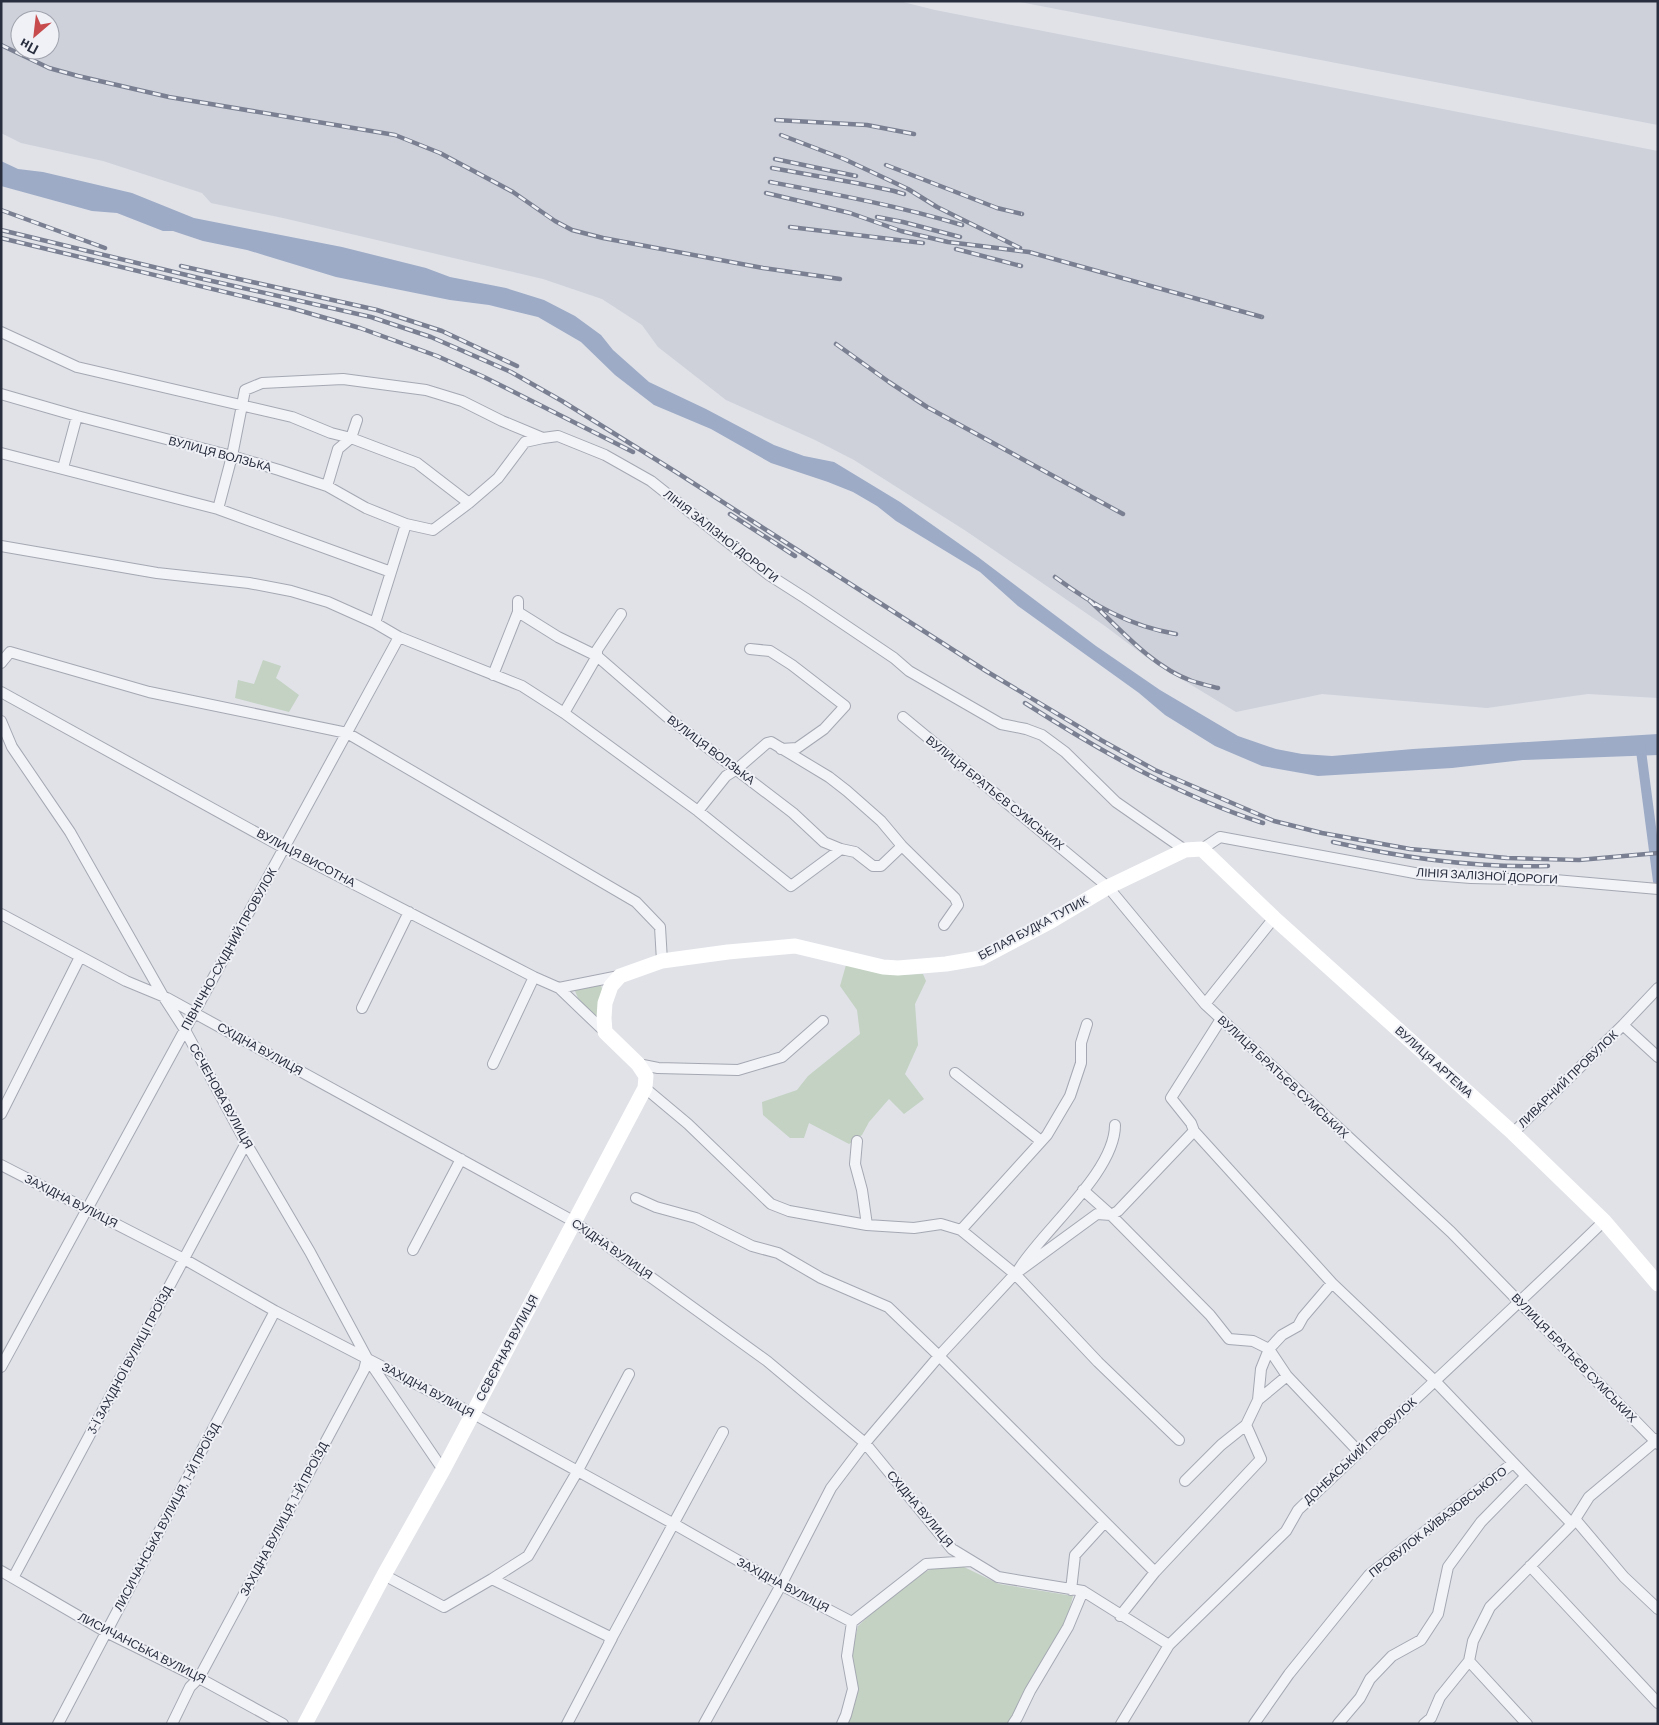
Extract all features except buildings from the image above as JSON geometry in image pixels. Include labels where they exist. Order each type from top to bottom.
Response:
[{"type":"street","points":[[1,332],[77,367],[292,417],[331,433],[351,438],[417,463],[470,503],[498,478],[525,442],[543,438]]},
{"type":"street","name":"ЛІНІЯ ЗАЛІЗНОЇ ДОРОГИ","points":[[241,405],[244,390],[262,383],[343,379],[426,390],[462,401],[502,421],[543,438],[558,436],[604,455],[651,481],[769,575],[894,658],[909,671],[1001,724],[1026,729],[1042,735],[1064,752],[1116,802],[1185,850]]},
{"type":"street","name":"ВУЛИЦЯ ВОЛЗЬКА","points":[[1,394],[76,416],[232,456],[327,486],[366,508],[406,524],[433,530],[470,503]]},
{"type":"street","points":[[218,509],[232,456],[241,405]]},
{"type":"street","points":[[63,468],[76,416]]},
{"type":"street","points":[[327,486],[338,449],[351,438],[357,420]]},
{"type":"street","points":[[1,453],[218,509],[391,572]]},
{"type":"street","points":[[375,623],[406,524]]},
{"type":"street","points":[[1,546],[157,574],[249,584],[291,592],[328,602],[375,623],[399,637],[522,686],[564,713],[698,811],[791,886],[841,849]]},
{"type":"street","points":[[494,675],[518,612],[518,601]]},
{"type":"street","name":"ВУЛИЦЯ ВОЛЗЬКА","points":[[518,612],[558,637],[597,656],[666,716],[793,814],[824,842],[855,852],[873,866],[882,866],[902,846]]},
{"type":"street","points":[[564,713],[597,656],[597,650],[621,614]]},
{"type":"street","name":"ПІВНІЧНО-СХІДНИЙ ПРОВУЛОК","points":[[1,1366],[399,637]]},
{"type":"street","points":[[750,649],[770,650],[844,706],[824,729],[797,748],[780,749]]},
{"type":"street","points":[[1,663],[10,652],[149,692],[347,732],[636,902],[660,927],[662,961]]},
{"type":"street","name":"ВУЛИЦЯ ВИСОТНА","points":[[1,692],[284,848],[534,977],[559,988]]},
{"type":"street","name":"ВУЛИЦЯ БРАТЬЄВ СУМСЬКИХ","points":[[903,717],[1108,886],[1205,1004],[1451,1232],[1657,1441]]},
{"type":"street","name":"СЄЧЕНОВА ВУЛИЦЯ","points":[[1,720],[12,747],[70,832],[163,996],[185,1030],[246,1143],[310,1252],[368,1358],[443,1470]]},
{"type":"street","points":[[698,811],[726,776],[737,770],[766,743],[771,742],[847,791],[882,821],[902,846],[955,898],[958,905],[944,925]]},
{"type":"street","name":"ЛІНІЯ ЗАЛІЗНОЇ ДОРОГИ","points":[[1202,849],[1220,837],[1420,874],[1471,878],[1555,880],[1656,889]]},
{"type":"street","name":"БЕЛАЯ БУДКА ТУПИК","points":[[620,976],[662,961],[728,952],[795,946],[883,967],[911,968],[981,958],[1051,921],[1108,886],[1185,850],[1202,849]]},
{"type":"street","name":"ВУЛИЦЯ АРТЕМА","points":[[1202,849],[1274,918],[1512,1133],[1604,1221],[1658,1284]]},
{"type":"street","points":[[362,1008],[408,912]]},
{"type":"street","name":"СХІДНА ВУЛИЦЯ","points":[[1,914],[126,981],[163,996],[573,1221],[767,1361],[865,1443],[952,1549],[998,1577],[1083,1591],[1169,1645]]},
{"type":"street","points":[[1205,1004],[1274,918]]},
{"type":"street","points":[[1,1114],[80,957]]},
{"type":"street","points":[[559,988],[620,976]]},
{"type":"street","points":[[605,1032],[605,1003],[611,986],[620,976]]},
{"type":"street","points":[[493,1064],[534,977]]},
{"type":"street","points":[[559,988],[638,1064],[646,1076],[645,1088],[688,1124],[771,1204],[789,1211],[866,1225],[914,1228],[941,1224],[961,1230],[1015,1274],[1098,1362],[1179,1440]]},
{"type":"street","name":"ЛИВАРНИЙ ПРОВУЛОК","points":[[1512,1133],[1623,1025],[1658,988]]},
{"type":"street","points":[[1221,1019],[1171,1098],[1191,1122],[1194,1131],[1332,1283],[1434,1381],[1513,1463],[1574,1522],[1624,1577],[1658,1609]]},
{"type":"street","points":[[638,1064],[658,1068],[738,1070],[782,1057],[823,1021]]},
{"type":"street","points":[[961,1230],[1047,1135],[1070,1096],[1081,1063],[1081,1043],[1087,1024]]},
{"type":"street","name":"ЛИВАРНИЙ ПРОВУЛОК","points":[[1623,1025],[1658,1058]]},
{"type":"street","points":[[955,1073],[1041,1141]]},
{"type":"street","name":"СЄВЄРНАЯ ВУЛИЦЯ","points":[[305,1724],[384,1575],[443,1470],[645,1088]]},
{"type":"street","points":[[704,1724],[781,1585],[831,1488],[865,1443],[939,1356],[1015,1274],[1028,1254],[1084,1190],[1105,1160],[1115,1134],[1115,1125]]},
{"type":"street","points":[[1015,1274],[1097,1214],[1112,1215],[1118,1211],[1194,1131]]},
{"type":"street","points":[[857,1141],[855,1164],[862,1190],[866,1225]]},
{"type":"street","name":"3-Ї ЗАХІДНОЇ ВУЛИЦІ ПРОЇЗД","points":[[13,1578],[246,1143]]},
{"type":"street","points":[[413,1250],[461,1160]]},
{"type":"street","name":"ЗАХІДНА ВУЛИЦЯ","points":[[1,1165],[184,1259],[276,1311],[472,1413],[781,1585],[852,1622]]},
{"type":"street","points":[[1084,1190],[1112,1215],[1210,1315],[1229,1339],[1253,1341],[1269,1350],[1287,1376],[1359,1452]]},
{"type":"street","points":[[636,1198],[656,1207],[696,1218],[752,1246],[778,1253],[822,1278],[888,1307],[1155,1572]]},
{"type":"street","name":"ДОНБАСЬКИЙ ПРОВУЛОК","points":[[1121,1724],[1169,1645],[1286,1532],[1298,1510],[1604,1221]]},
{"type":"street","points":[[1185,1481],[1220,1445],[1246,1425],[1258,1400],[1262,1369],[1269,1350],[1282,1335],[1298,1326],[1303,1317],[1332,1283]]},
{"type":"street","name":"ЛИСИЧАНСЬКА ВУЛИЦЯ, 1-Й ПРОЇЗД","points":[[58,1724],[276,1311]]},
{"type":"street","name":"ЗАХІДНА ВУЛИЦЯ, 1-Й ПРОЇЗД","points":[[172,1724],[190,1687],[199,1678],[364,1370],[368,1358]]},
{"type":"street","points":[[384,1575],[444,1607],[528,1556],[578,1472],[628,1374]]},
{"type":"street","points":[[1258,1400],[1287,1376]]},
{"type":"street","points":[[1120,1616],[1155,1572],[1260,1459],[1246,1425]]},
{"type":"street","points":[[567,1724],[723,1432]]},
{"type":"street","points":[[1424,1724],[1431,1718],[1440,1696],[1469,1661],[1473,1641],[1490,1608],[1574,1522],[1589,1498],[1657,1441]]},
{"type":"street","name":"ПРОВУЛОК АЙВАЗОВСЬКОГО","points":[[1254,1724],[1290,1674],[1369,1575],[1513,1463]]},
{"type":"street","points":[[1338,1724],[1360,1698],[1370,1679],[1392,1656],[1421,1640],[1438,1614],[1448,1566],[1481,1522],[1526,1476]]},
{"type":"street","points":[[1071,1590],[1075,1555],[1105,1522]]},
{"type":"street","points":[[842,1724],[853,1688],[847,1656],[852,1622],[926,1564],[972,1561]]},
{"type":"street","points":[[1530,1566],[1658,1703]]},
{"type":"street","name":"ЛИСИЧАНСЬКА ВУЛИЦЯ","points":[[1,1571],[106,1632],[199,1678],[283,1724]]},
{"type":"street","points":[[492,1579],[611,1640]]},
{"type":"street","points":[[1013,1724],[1068,1626],[1083,1591]]},
{"type":"street","points":[[1469,1661],[1527,1724]]},
{"type":"shaded area","points":[[1,1],[899,1],[935,10],[1658,151],[1658,698],[1588,694],[1487,708],[1322,694],[1236,712],[1150,660],[1105,626],[966,531],[854,460],[815,440],[726,400],[658,347],[642,325],[602,299],[543,279],[211,203],[202,193],[103,161],[21,143],[1,133]]},
{"type":"shaded area","points":[[1015,1],[1658,1],[1658,125]]},
{"type":"green space","points":[[263,660],[281,666],[276,678],[299,695],[289,712],[235,698],[238,680],[254,684]]},
{"type":"green space","points":[[846,965],[897,975],[923,974],[926,981],[915,1004],[918,1045],[905,1074],[924,1099],[904,1114],[889,1099],[869,1122],[862,1135],[849,1144],[809,1123],[804,1138],[790,1138],[763,1115],[762,1102],[797,1090],[808,1076],[860,1034],[857,1010],[840,986]]},
{"type":"green space","points":[[601,985],[602,989],[597,1016],[578,998],[575,991],[581,987]]},
{"type":"green space","points":[[936,1567],[964,1567],[999,1584],[1073,1596],[1066,1623],[1009,1724],[847,1724],[858,1689],[852,1652],[858,1626],[907,1580]]},
{"type":"water","points":[[1,161],[18,169],[43,172],[132,193],[194,218],[342,247],[426,268],[450,277],[506,288],[544,300],[575,316],[601,335],[613,350],[649,382],[706,409],[774,445],[804,456],[834,462],[900,502],[978,557],[1096,646],[1160,690],[1238,736],[1276,749],[1302,754],[1332,756],[1413,749],[1658,734],[1658,755],[1523,760],[1452,768],[1318,776],[1262,766],[1215,746],[1165,715],[1139,693],[1018,606],[980,572],[896,521],[877,506],[853,492],[771,463],[711,429],[654,405],[615,375],[581,342],[538,317],[489,305],[450,300],[336,277],[247,250],[203,241],[173,231],[163,231],[117,213],[92,211],[1,186]]},
{"type":"waterway","points":[[1640,743],[1658,881]]},
{"type":"railway","points":[[1,45],[49,68],[169,97],[395,135],[440,153],[513,192],[555,221],[572,230],[603,238],[763,268],[840,279]]},
{"type":"railway","points":[[776,120],[867,125],[914,134]]},
{"type":"railway","points":[[781,135],[844,159],[908,189],[937,207],[1020,248]]},
{"type":"railway","points":[[775,159],[856,176]]},
{"type":"railway","points":[[886,165],[997,208],[1022,214]]},
{"type":"railway","points":[[772,168],[856,183],[904,194]]},
{"type":"railway","points":[[770,182],[890,206],[962,225]]},
{"type":"railway","points":[[766,193],[850,213],[901,231],[948,242],[1029,252],[1262,317]]},
{"type":"railway","points":[[1,210],[105,248]]},
{"type":"railway","points":[[877,217],[960,237]]},
{"type":"railway","points":[[790,227],[923,243]]},
{"type":"railway","points":[[1,230],[371,317],[431,337],[511,372],[562,401],[676,472],[986,671],[1101,740],[1155,770],[1274,821],[1322,833],[1410,849],[1507,858],[1579,860],[1658,853]]},
{"type":"railway","points":[[1,238],[291,308],[360,328],[437,356],[484,377],[633,452]]},
{"type":"railway","points":[[956,249],[1021,266]]},
{"type":"railway","points":[[181,266],[377,310],[442,331],[517,366]]},
{"type":"railway","points":[[836,344],[927,407],[1123,514]]},
{"type":"railway","points":[[730,514],[795,556]]},
{"type":"railway","points":[[1055,577],[1083,597],[1112,613],[1143,626],[1176,634]]},
{"type":"railway","points":[[1089,600],[1137,646],[1163,666],[1177,675],[1218,688]]},
{"type":"railway","points":[[1025,703],[1111,755],[1140,770],[1200,799],[1263,823]]},
{"type":"railway","points":[[1333,842],[1386,853],[1440,861],[1467,864],[1548,866]]}]
